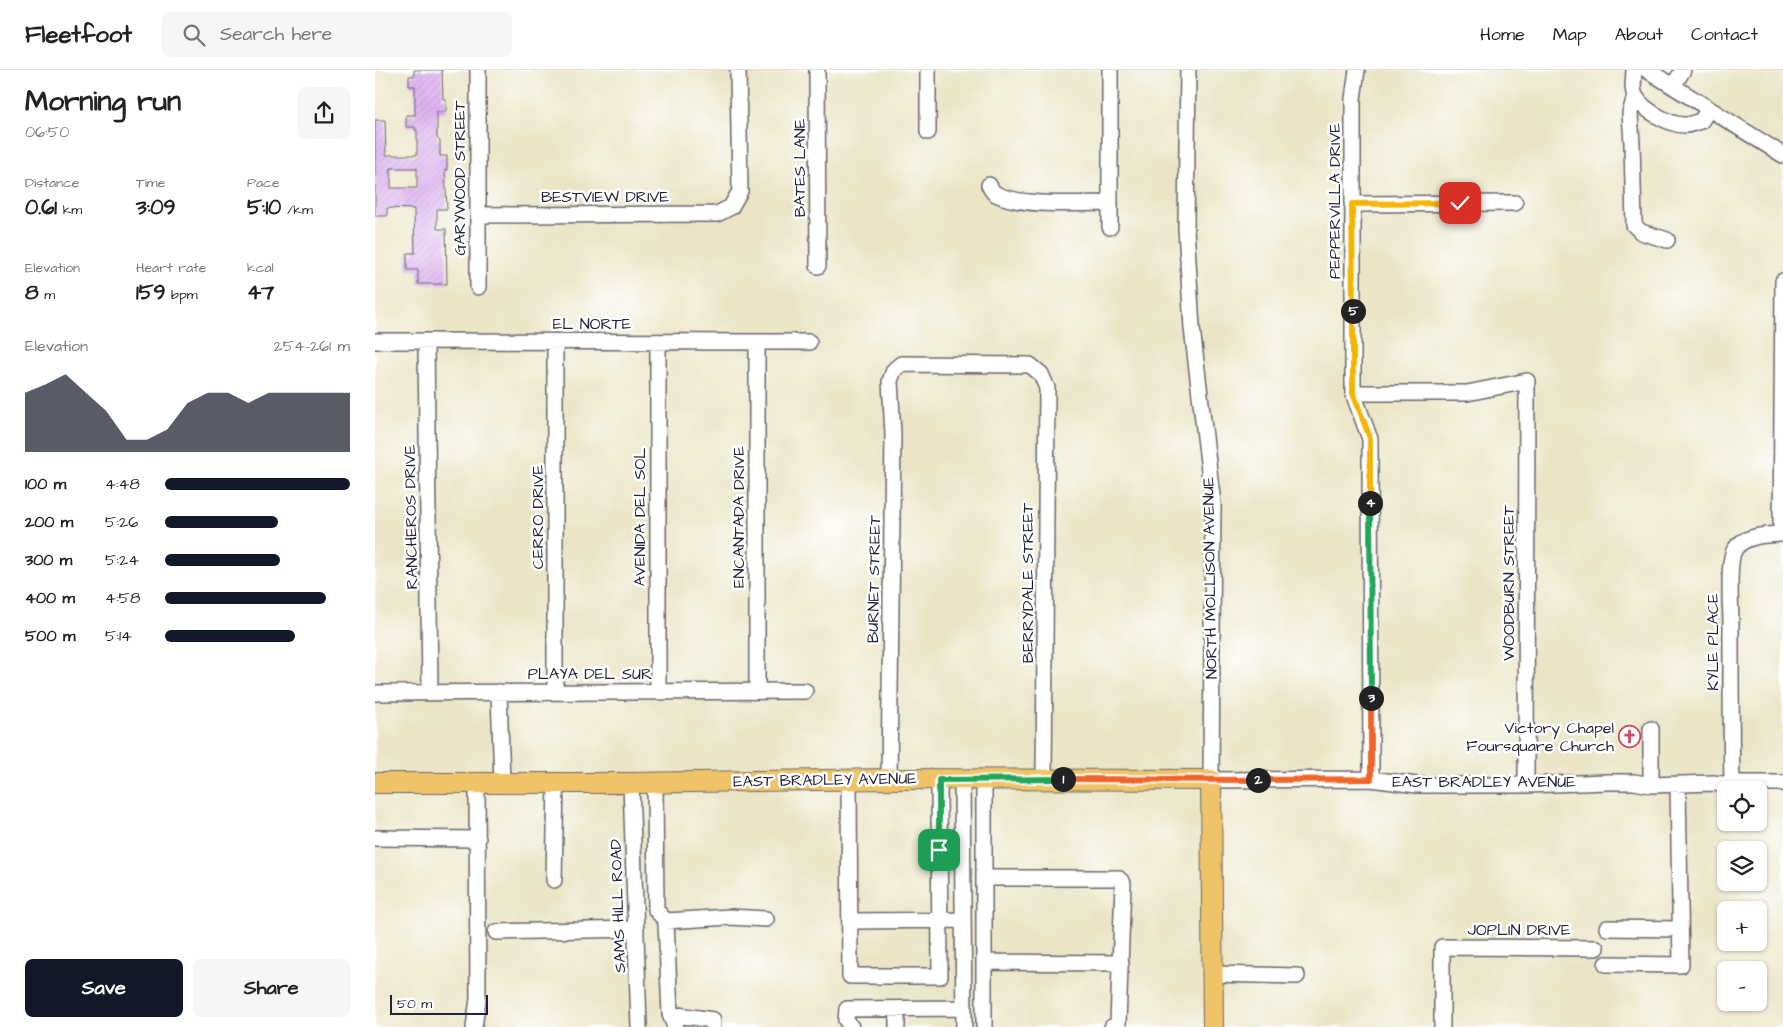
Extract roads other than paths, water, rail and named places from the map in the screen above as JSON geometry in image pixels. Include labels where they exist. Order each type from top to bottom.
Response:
[{"type":"main road","name":"EAST BRADLEY AVENUE","points":[[375,783],[655,783],[849,779],[1044,778],[1211,780]]},
{"type":"main road","name":"NORTH MOLLISON AVENUE","points":[[1211,780],[1213,1027]]},
{"type":"street","name":"GARYWOOD STREET","points":[[478,70],[478,287]]},
{"type":"street","name":"BESTVIEW DRIVE","points":[[478,214],[717,214],[731,207],[740,191],[738,70]]},
{"type":"street","name":"BATES LANE","points":[[817,70],[818,266]]},
{"type":"street","points":[[928,70],[928,132]]},
{"type":"street","points":[[1110,70],[1110,227]]},
{"type":"street","name":"NORTH MOLLISON AVENUE","points":[[1188,70],[1186,228],[1192,328],[1213,504],[1211,780]]},
{"type":"street","name":"PEPPERVILLA DRIVE","points":[[1357,70],[1353,99],[1353,393],[1370,438],[1371,779]]},
{"type":"street","points":[[1634,70],[1633,84],[1635,96],[1630,113],[1634,225],[1641,232],[1667,240]]},
{"type":"street","points":[[1647,70],[1783,155]]},
{"type":"street","points":[[1673,86],[1683,70]]},
{"type":"street","points":[[1635,96],[1648,111],[1670,122],[1685,126],[1701,121],[1709,108]]},
{"type":"street","points":[[989,185],[994,193],[1005,198],[1036,202],[1110,203]]},
{"type":"street","points":[[1352,204],[1515,203]]},
{"type":"street","points":[[1782,534],[1783,281]]},
{"type":"street","name":"EL NORTE","points":[[375,341],[809,342]]},
{"type":"street","name":"RANCHEROS DRIVE","points":[[426,342],[430,692]]},
{"type":"street","name":"CERRO DRIVE","points":[[555,342],[555,692]]},
{"type":"street","name":"AVENIDA DEL SOL","points":[[658,342],[658,692]]},
{"type":"street","name":"ENCANTADA DRIVE","points":[[757,342],[757,691]]},
{"type":"street","name":"BURNET STREET","points":[[889,779],[893,434],[890,381],[894,370],[901,364],[1030,365],[1041,374],[1047,388]]},
{"type":"street","name":"WOODBURN STREET","points":[[1353,393],[1467,393],[1527,381],[1526,784]]},
{"type":"street","name":"BERRYDALE STREET","points":[[1044,778],[1047,388]]},
{"type":"street","name":"KYLE PLACE","points":[[1732,781],[1730,594],[1732,554],[1738,545],[1751,538],[1782,534]]},
{"type":"street","name":"PLAYA DEL SUR","points":[[375,692],[805,691]]},
{"type":"street","points":[[499,692],[502,783]]},
{"type":"street","points":[[1651,730],[1651,785]]},
{"type":"street","points":[[849,779],[850,976],[940,976],[939,780]]},
{"type":"street","points":[[962,779],[964,1027]]},
{"type":"street","points":[[984,779],[984,1027]]},
{"type":"street","name":"EAST BRADLEY AVENUE","points":[[1211,780],[1371,779],[1417,784],[1633,782],[1651,785],[1678,785],[1717,783]]},
{"type":"street","points":[[474,1027],[478,999],[477,783]]},
{"type":"street","points":[[555,880],[556,783]]},
{"type":"street","name":"SAMS HILL ROAD","points":[[631,783],[639,1027]]},
{"type":"street","points":[[655,783],[655,910],[666,922],[672,1020],[713,1020],[713,1027]]},
{"type":"street","name":"EAST BRADLEY AVENUE","points":[[1767,783],[1783,783]]},
{"type":"street","points":[[1606,964],[1681,965],[1678,785]]},
{"type":"street","points":[[375,838],[477,839]]},
{"type":"street","points":[[984,878],[1118,878],[1123,883],[1118,1024],[1112,1027]]},
{"type":"street","points":[[666,922],[731,917],[766,919]]},
{"type":"street","points":[[850,921],[963,920]]},
{"type":"street","points":[[1607,928],[1680,929]]},
{"type":"street","points":[[496,932],[636,930]]},
{"type":"street","name":"JOPLIN DRIVE","points":[[1442,1027],[1442,947],[1596,948]]},
{"type":"street","points":[[984,962],[1121,963]]},
{"type":"street","points":[[1212,974],[1297,976]]},
{"type":"street","points":[[851,1027],[846,1020],[847,1009],[964,1008]]},
{"type":"street","points":[[897,1009],[897,1027]]},
{"type":"place","name":"Victory Chapel Foursquare Church","points":[[1630,737]]}]
